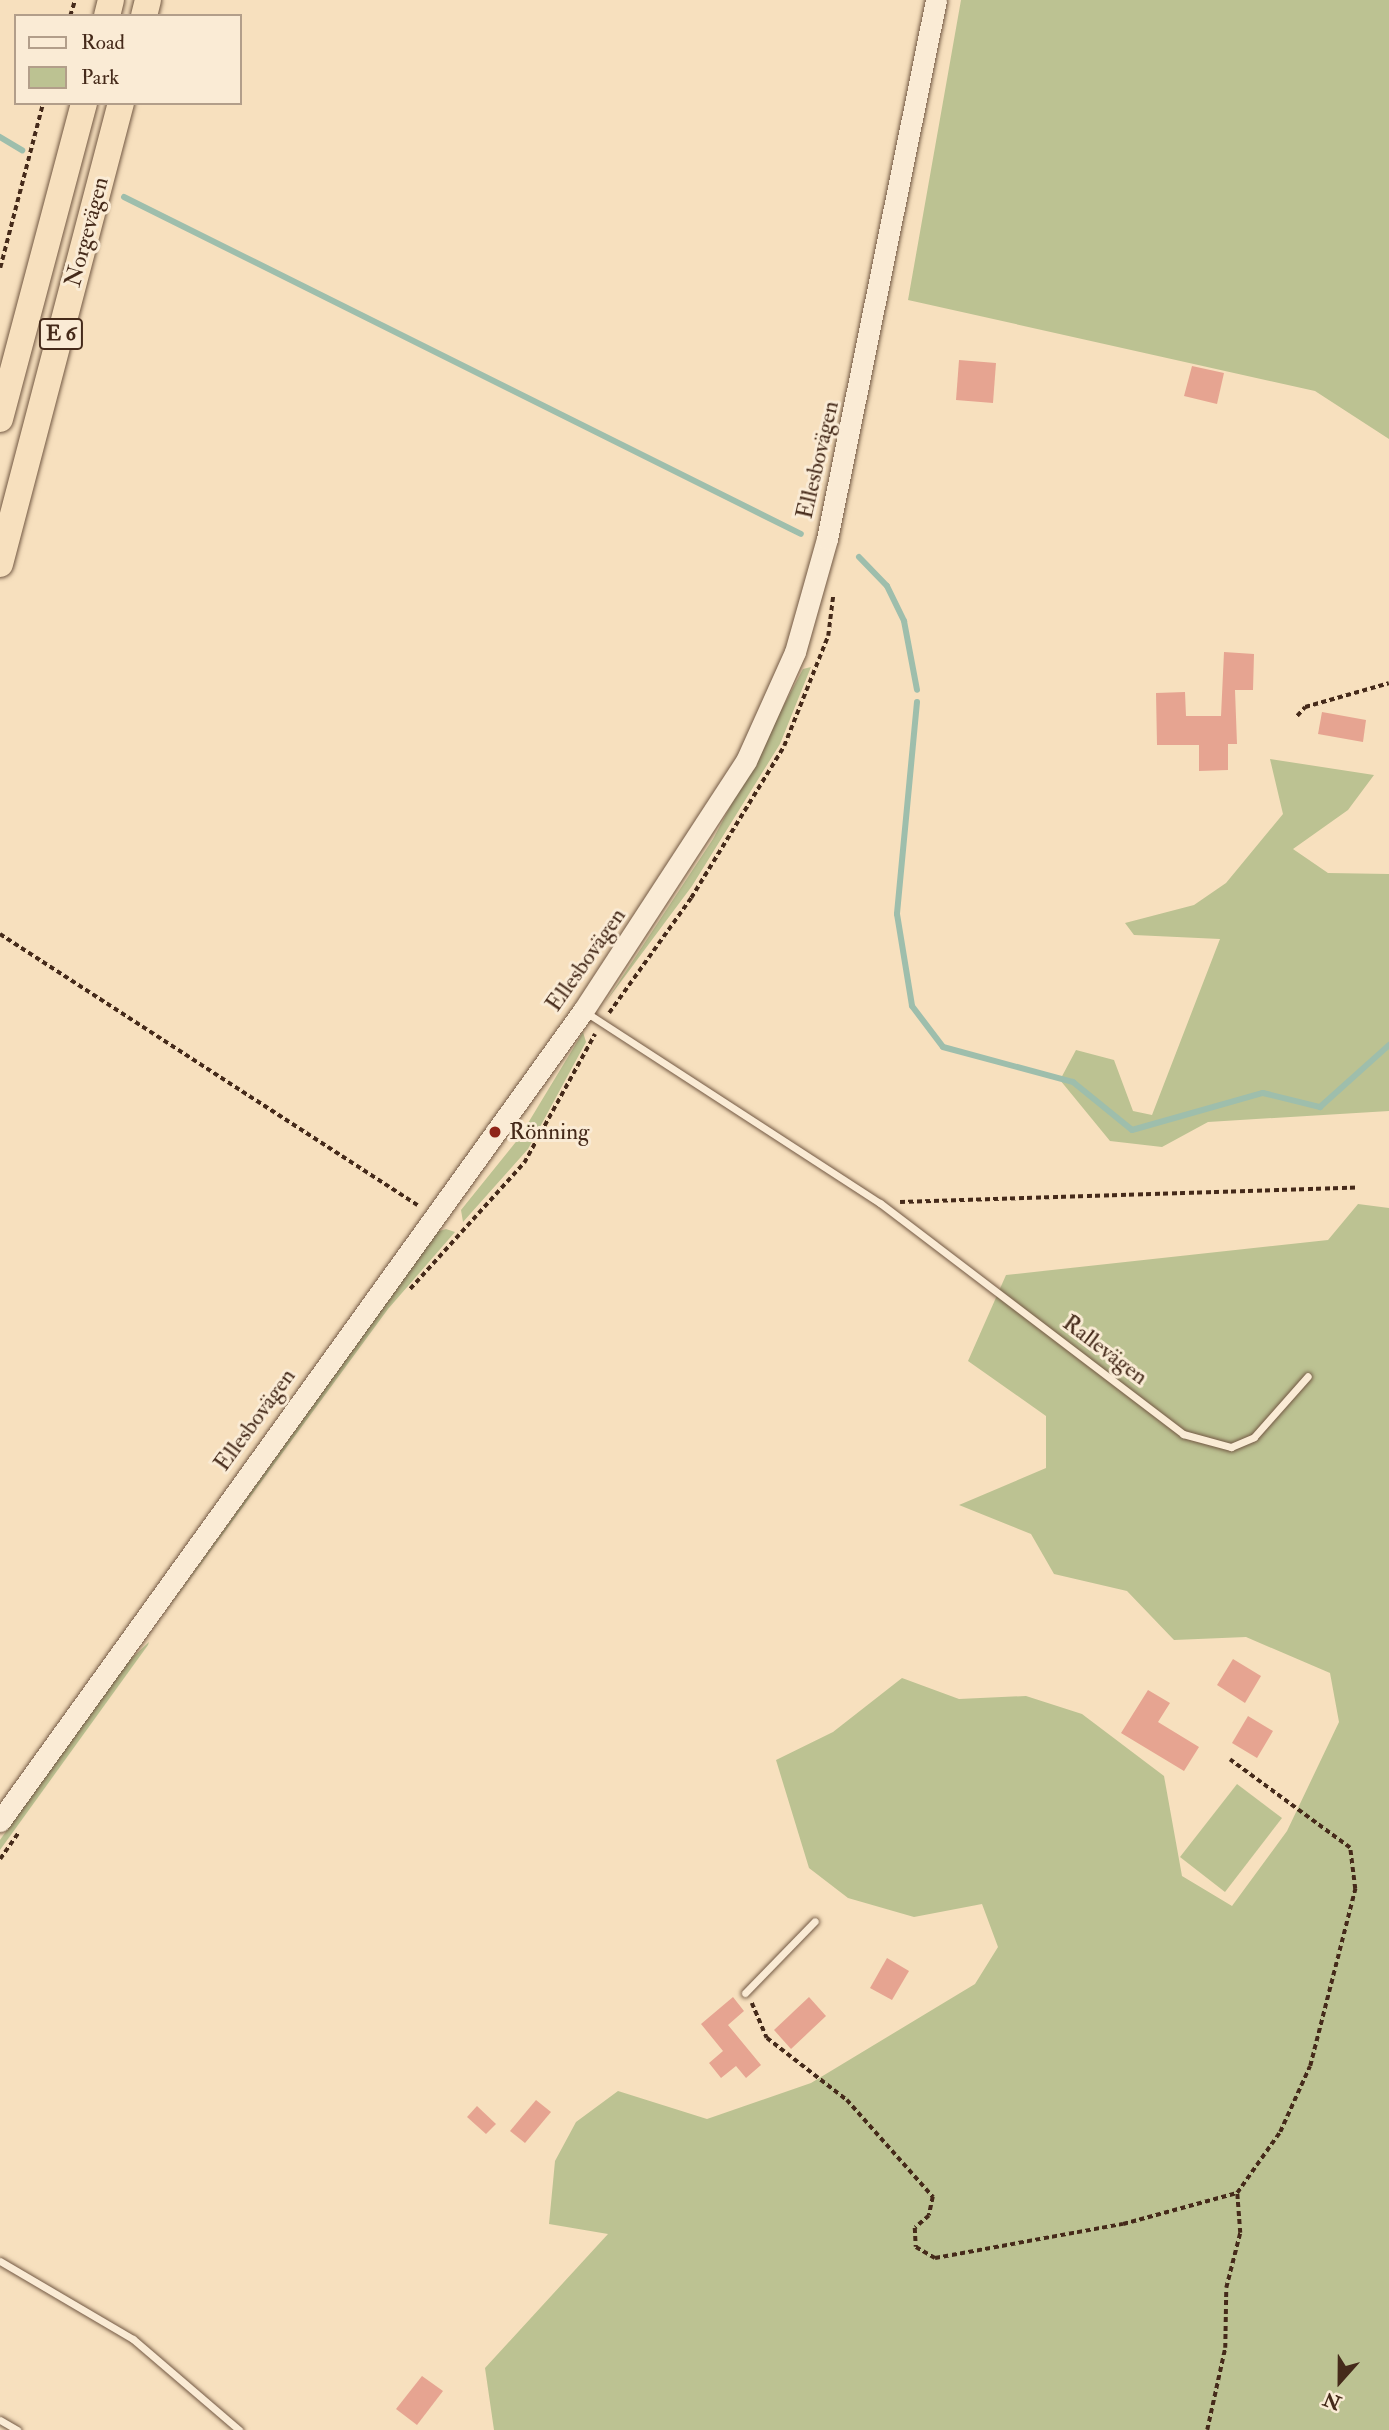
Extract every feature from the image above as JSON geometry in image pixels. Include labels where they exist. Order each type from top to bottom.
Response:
[{"type":"highway","name":"Norgevägen","points":[[0,419],[83,105]]},
{"type":"highway","name":"Norgevägen","points":[[0,564],[120,105]]},
{"type":"main road","name":"Ellesbovägen","points":[[0,1821],[583,1011],[714,817],[795,652],[859,395],[936,0]]},
{"type":"lane","name":"Rallevägen","points":[[583,1011],[880,1202],[1201,1442],[1231,1447],[1254,1437],[1307,1376]]},
{"type":"lane","points":[[745,1993],[815,1921]]},
{"type":"lane","points":[[0,2260],[133,2339],[239,2430]]},
{"type":"lane","points":[[0,2420],[17,2430]]},
{"type":"path","points":[[0,268],[42,105]]},
{"type":"path","points":[[405,1295],[524,1163],[602,1023],[691,898],[783,746],[828,636],[834,582]]},
{"type":"path","points":[[1297,716],[1305,707],[1389,683]]},
{"type":"path","points":[[0,934],[435,1216]]},
{"type":"path","points":[[880,1202],[1358,1188]]},
{"type":"path","points":[[1207,2430],[1225,2348],[1226,2288],[1240,2233],[1237,2193],[1280,2132],[1310,2066],[1355,1889],[1350,1848],[1230,1760]]},
{"type":"path","points":[[0,1859],[22,1827]]},
{"type":"path","points":[[745,1993],[767,2038],[846,2100],[933,2197],[929,2216],[915,2228],[916,2247],[934,2258],[1123,2224],[1237,2193]]},
{"type":"green space","points":[[961,0],[1389,0],[1389,439],[1315,391],[908,300]]},
{"type":"green space","points":[[811,667],[780,744],[692,886],[605,1003],[713,839],[803,669]]},
{"type":"green space","points":[[1270,759],[1374,775],[1348,810],[1293,849],[1328,873],[1389,874],[1389,1111],[1208,1122],[1162,1147],[1110,1141],[1060,1080],[1076,1050],[1114,1060],[1133,1111],[1152,1115],[1220,939],[1134,935],[1125,923],[1194,905],[1226,883],[1283,814]]},
{"type":"green space","points":[[583,1032],[586,1042],[528,1149],[463,1222],[461,1210],[519,1138]]},
{"type":"green space","points":[[1358,1204],[1389,1208],[1389,2430],[494,2430],[485,2368],[608,2234],[549,2224],[555,2161],[576,2122],[618,2091],[707,2119],[811,2083],[975,1984],[998,1947],[982,1904],[914,1917],[848,1898],[809,1868],[776,1760],[833,1732],[902,1678],[959,1699],[1026,1696],[1082,1714],[1164,1776],[1182,1876],[1232,1906],[1287,1831],[1339,1722],[1330,1673],[1246,1637],[1174,1640],[1127,1591],[1054,1574],[1031,1534],[959,1505],[1046,1468],[1046,1416],[968,1361],[1006,1275],[1328,1240]]},
{"type":"green space","points":[[446,1229],[455,1232],[388,1309],[163,1616],[436,1232]]},
{"type":"green space","points":[[149,1642],[0,1850],[0,1840],[121,1668]]},
{"type":"green space","points":[[1237,1784],[1282,1818],[1225,1892],[1180,1857]]},
{"type":"building","points":[[959,360],[996,363],[993,403],[956,400]]},
{"type":"building","points":[[1192,366],[1224,373],[1217,404],[1184,396]]},
{"type":"building","points":[[1224,652],[1254,654],[1253,690],[1235,690],[1237,744],[1228,744],[1228,770],[1199,771],[1199,745],[1157,745],[1156,693],[1185,692],[1186,716],[1221,716]]},
{"type":"building","points":[[1322,712],[1366,720],[1363,742],[1318,734]]},
{"type":"building","points":[[1233,1659],[1261,1676],[1245,1703],[1217,1685]]},
{"type":"building","points":[[1148,1690],[1170,1703],[1158,1722],[1199,1747],[1184,1771],[1121,1733]]},
{"type":"building","points":[[1248,1716],[1273,1731],[1257,1758],[1232,1743]]},
{"type":"building","points":[[887,1958],[909,1971],[892,2000],[870,1988]]},
{"type":"building","points":[[733,1997],[744,2011],[728,2025],[761,2065],[746,2078],[736,2066],[721,2078],[709,2063],[723,2051],[701,2024]]},
{"type":"building","points":[[809,1997],[826,2016],[791,2049],[774,2030]]},
{"type":"building","points":[[536,2100],[551,2112],[525,2143],[510,2131]]},
{"type":"building","points":[[477,2106],[496,2124],[486,2134],[467,2117]]},
{"type":"building","points":[[422,2376],[443,2391],[417,2425],[396,2409]]},
{"type":"waterway","points":[[0,137],[22,150]]},
{"type":"waterway","points":[[124,197],[801,534]]},
{"type":"waterway","points":[[859,557],[887,586],[904,621],[917,690]]},
{"type":"waterway","points":[[917,702],[897,914],[912,1006],[943,1047],[1073,1082],[1132,1130],[1263,1093],[1320,1107],[1389,1045]]},
{"type":"place","name":"Rönning","points":[[495,1132]]}]
